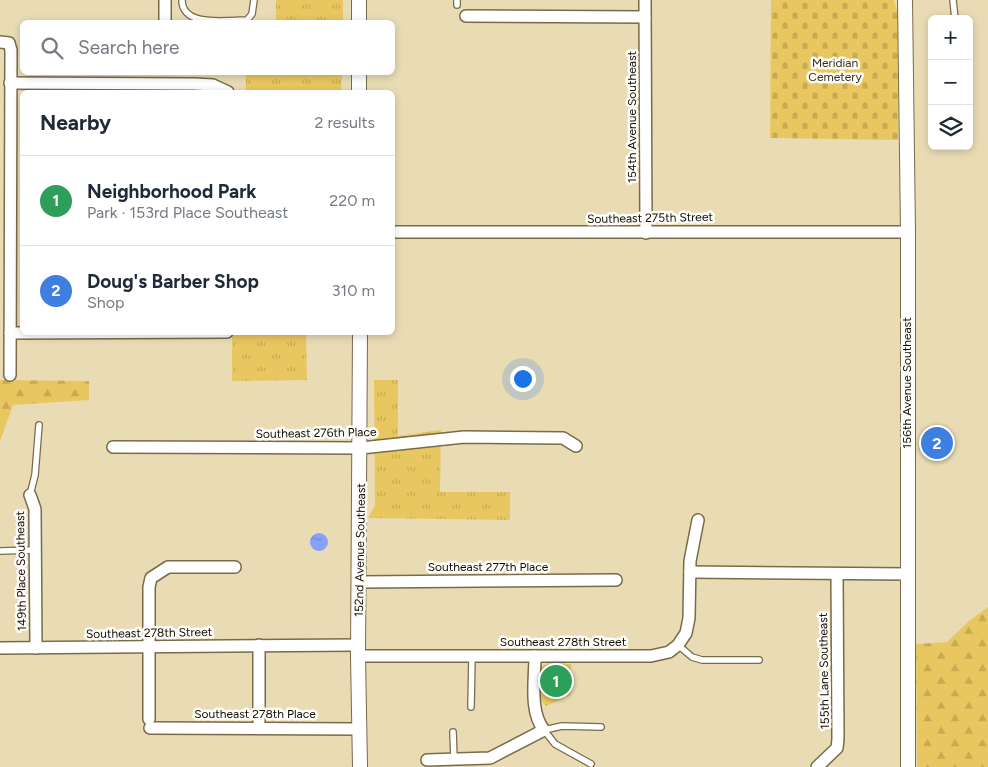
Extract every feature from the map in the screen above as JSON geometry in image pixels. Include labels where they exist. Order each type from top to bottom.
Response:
[{"type":"street","points":[[164,20],[165,0]]},
{"type":"street","points":[[359,0],[359,20]]},
{"type":"street","name":"154th Avenue Southeast","points":[[645,0],[646,233]]},
{"type":"street","name":"156th Avenue Southeast","points":[[905,0],[908,232],[908,767]]},
{"type":"street","points":[[466,16],[645,17]]},
{"type":"street","points":[[5,42],[10,83],[5,317],[10,333],[10,375]]},
{"type":"street","points":[[359,75],[359,90]]},
{"type":"street","points":[[10,83],[85,88],[213,85],[224,90]]},
{"type":"street","name":"Southeast 275th Street","points":[[395,232],[908,232]]},
{"type":"street","points":[[10,333],[20,333]]},
{"type":"street","name":"152nd Avenue Southeast","points":[[360,335],[361,448],[358,650],[360,767]]},
{"type":"street","name":"Southeast 276th Place","points":[[113,447],[361,448],[464,437],[564,438],[576,446]]},
{"type":"street","name":"149th Place Southeast","points":[[30,494],[35,509],[36,648]]},
{"type":"street","points":[[678,644],[686,634],[688,623],[690,572],[698,520]]},
{"type":"street","points":[[148,646],[149,587],[151,578],[156,573],[168,567],[235,567]]},
{"type":"street","points":[[690,572],[908,574]]},
{"type":"street","name":"155th Lane Southeast","points":[[823,765],[837,748],[838,739],[837,574]]},
{"type":"street","name":"Southeast 277th Place","points":[[360,582],[616,580]]},
{"type":"street","name":"Southeast 278th Street","points":[[0,648],[259,646],[472,656],[651,656],[669,652],[678,644]]},
{"type":"street","name":"Southeast 278th Place","points":[[148,646],[150,723],[360,729]]},
{"type":"street","points":[[259,646],[259,722]]},
{"type":"street","points":[[426,760],[490,758],[544,730],[538,723],[536,713],[535,656]]},
{"type":"lane","points":[[182,0],[184,10],[190,16],[204,20],[247,20],[252,14],[254,0]]},
{"type":"lane","points":[[953,0],[955,15]]},
{"type":"lane","points":[[30,494],[35,475],[40,425]]},
{"type":"lane","points":[[0,551],[36,550]]},
{"type":"lane","points":[[678,644],[692,657],[702,660],[759,660]]},
{"type":"lane","points":[[471,707],[472,656]]},
{"type":"lane","points":[[591,764],[556,744],[544,730],[562,726],[601,727]]},
{"type":"lane","points":[[453,732],[454,759]]},
{"type":"green space","points":[[276,0],[343,0],[343,20],[276,20]]},
{"type":"green space","name":"Meridian Cemetery","points":[[771,0],[894,0],[899,17],[898,140],[770,138]]},
{"type":"green space","points":[[246,75],[342,75],[341,90],[246,90]]},
{"type":"green space","points":[[232,335],[306,335],[307,380],[232,381]]},
{"type":"green space","points":[[0,380],[89,381],[89,400],[13,405],[0,441]]},
{"type":"green space","points":[[374,380],[398,380],[398,436],[441,430],[440,492],[510,492],[510,520],[368,518],[375,505]]},
{"type":"green space","points":[[988,607],[988,767],[917,767],[916,644],[947,642],[969,621]]},
{"type":"green space","points":[[571,664],[571,695],[546,706],[541,700],[541,666]]},
{"type":"water","points":[[315,533],[323,533],[328,538],[326,549],[315,551],[310,546],[310,538]]},
{"type":"place","name":"Doug's Barber Shop","points":[[937,443]]},
{"type":"place","name":"Neighborhood Park","points":[[556,681]]}]
